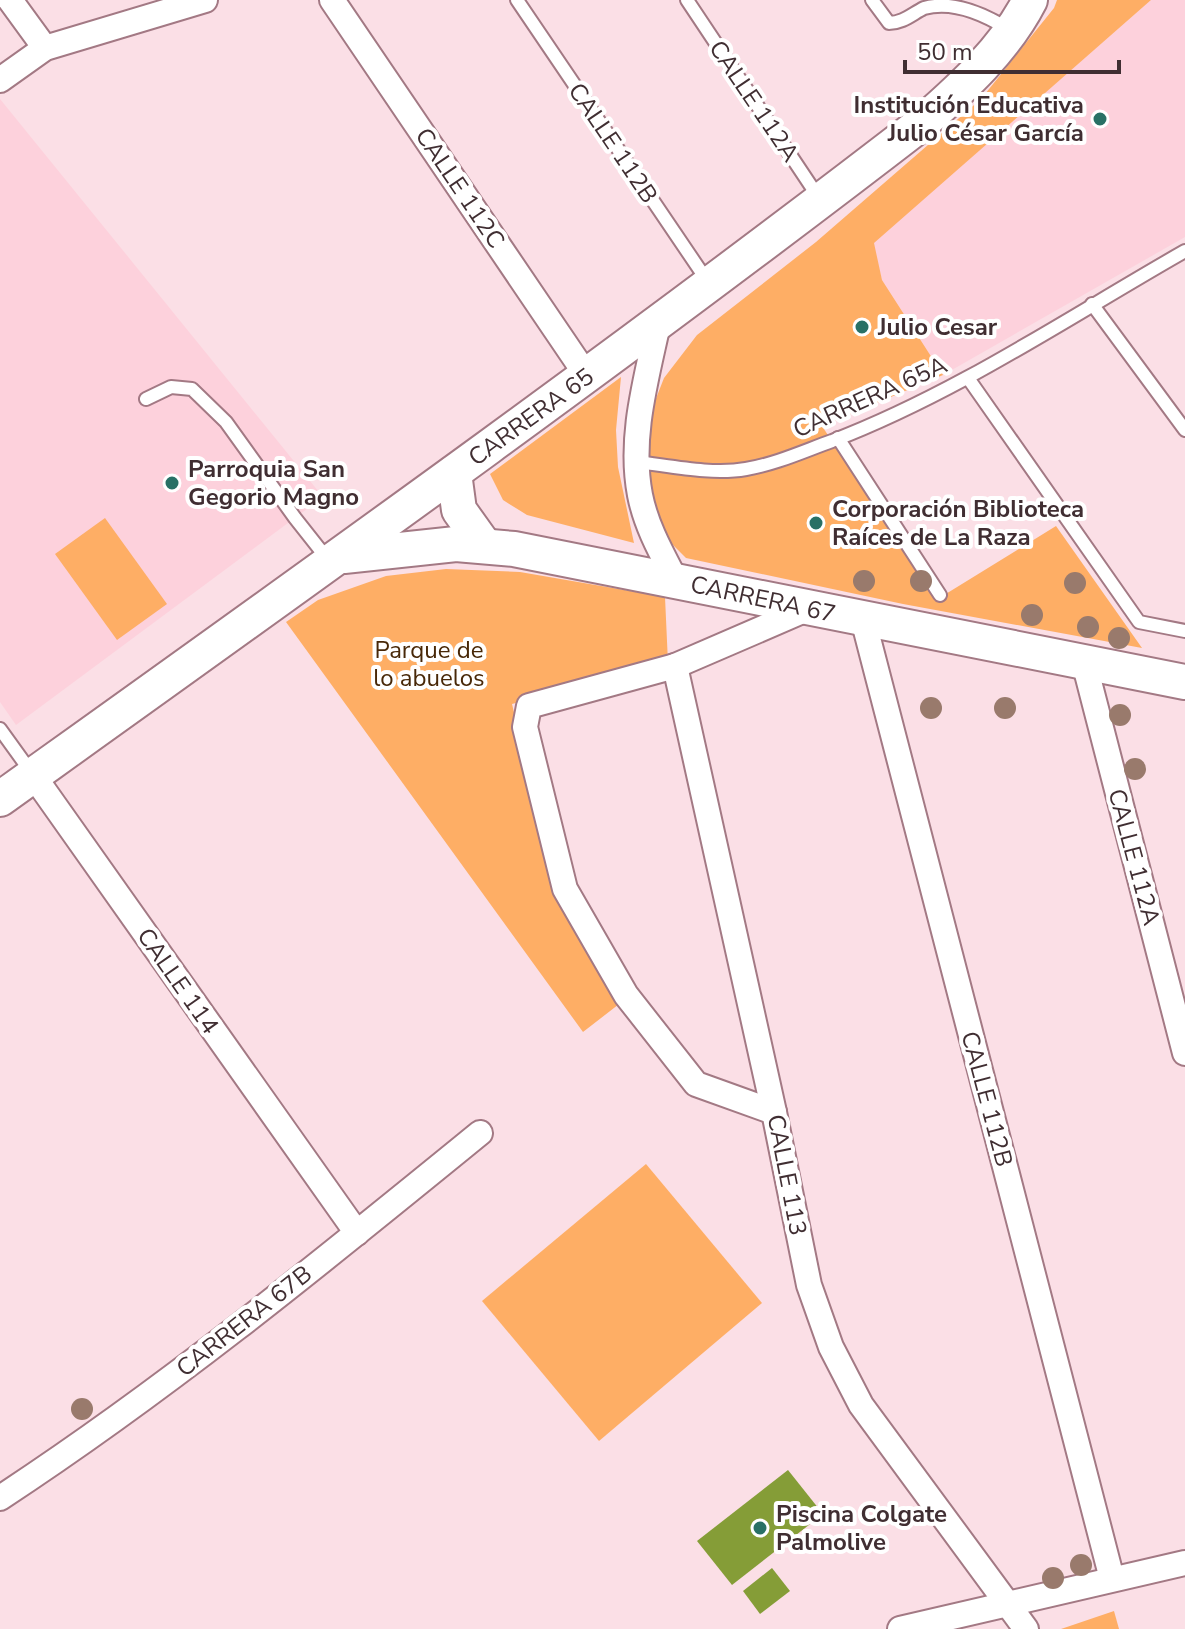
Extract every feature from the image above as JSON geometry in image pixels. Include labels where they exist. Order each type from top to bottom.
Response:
[{"type":"main road","name":"CARRERA 65","points":[[0,799],[658,324],[922,123],[960,90],[1011,31],[1030,0]]},
{"type":"main road","points":[[454,473],[459,510],[484,545]]},
{"type":"main road","name":"CARRERA 67","points":[[335,560],[419,546],[484,545],[1185,682]]},
{"type":"street","points":[[10,0],[45,48]]},
{"type":"street","points":[[0,80],[45,48],[205,0]]},
{"type":"street","name":"CALLE 112C","points":[[332,0],[587,376]]},
{"type":"street","points":[[658,324],[639,417],[637,462],[640,496],[652,534],[676,581]]},
{"type":"street","points":[[774,1112],[696,1084],[626,995],[565,889],[525,727],[529,706],[675,666],[807,609]]},
{"type":"street","name":"CALLE 112B","points":[[863,619],[1112,1579]]},
{"type":"street","name":"CALLE 112A","points":[[1084,662],[1185,1053]]},
{"type":"street","name":"CALLE 113","points":[[675,666],[809,1285],[831,1347],[861,1405],[1026,1629]]},
{"type":"street","name":"CALLE 114","points":[[33,775],[357,1233]]},
{"type":"street","name":"CARRERA 67B","points":[[0,1498],[130,1409],[480,1133]]},
{"type":"street","points":[[900,1629],[1185,1563]]},
{"type":"lane","name":"CALLE 112B","points":[[517,0],[710,285]]},
{"type":"lane","name":"CALLE 112A","points":[[687,0],[821,201]]},
{"type":"lane","points":[[872,0],[889,23],[899,23],[930,5],[949,3],[964,5],[1011,31]]},
{"type":"lane","name":"CARRERA 65A","points":[[637,462],[695,469],[744,470],[869,427],[968,378],[1185,251]]},
{"type":"lane","points":[[1092,304],[1185,430]]},
{"type":"lane","points":[[968,378],[1139,622],[1185,631]]},
{"type":"lane","points":[[146,399],[171,387],[192,389],[226,422],[295,518],[335,560]]},
{"type":"lane","points":[[838,438],[940,595]]},
{"type":"lane","name":"CALLE 114","points":[[0,729],[33,775]]},
{"type":"shaded area","name":"Institución Educativa Julio César García","points":[[1151,0],[1185,0],[1185,237],[943,375],[882,280],[873,243]]},
{"type":"shaded area","points":[[0,99],[323,497],[16,725],[0,702]]},
{"type":"shaded area","name":"Piscina Colgate Palmolive","points":[[788,1470],[823,1514],[732,1585],[697,1541]]},
{"type":"shaded area","points":[[772,1568],[790,1591],[760,1614],[743,1591]]},
{"type":"green space","points":[[1057,0],[1151,0],[874,243],[882,280],[943,375],[822,426],[936,600],[1056,526],[1142,648],[903,604],[686,558],[667,539],[646,477],[646,424],[664,378],[697,335],[816,242],[981,99],[1054,8]]},
{"type":"green space","points":[[621,377],[616,430],[618,467],[634,543],[527,515],[503,500],[490,474]]},
{"type":"green space","points":[[105,518],[167,604],[117,640],[55,554]]},
{"type":"green space","name":"Parque de lo abuelos","points":[[446,569],[520,572],[665,597],[668,663],[512,704],[557,893],[623,1001],[583,1032],[286,622],[318,600],[386,576]]},
{"type":"green space","points":[[646,1164],[762,1303],[599,1441],[482,1301]]},
{"type":"green space","points":[[1114,1611],[1119,1629],[1061,1629]]},
{"type":"place","name":"Institución Educativa Julio César García","points":[[1100,119]]},
{"type":"place","name":"Julio Cesar","points":[[862,327]]},
{"type":"place","name":"Parroquia San Gegorio Magno","points":[[172,483]]},
{"type":"place","name":"Corporación Biblioteca Raíces de La Raza","points":[[816,523]]},
{"type":"place","name":"Piscina Colgate Palmolive","points":[[760,1528]]}]
